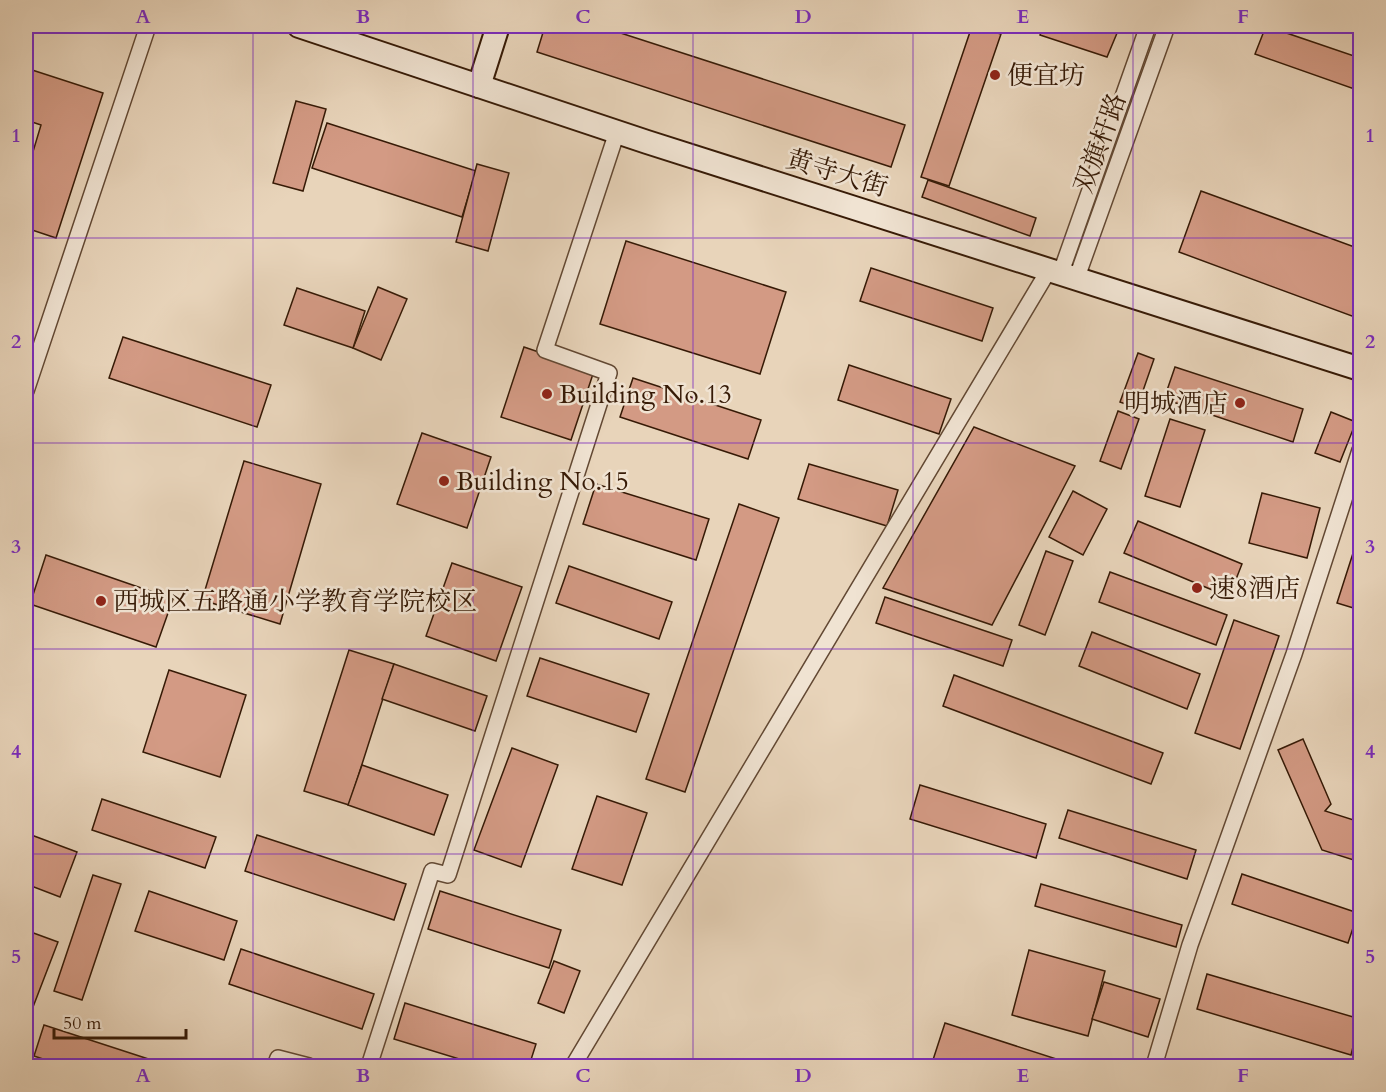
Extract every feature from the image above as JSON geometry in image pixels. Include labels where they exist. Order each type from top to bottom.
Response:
[{"type":"street","points":[[26,391],[148,26]]},
{"type":"street","name":"黄寺大街","points":[[299,26],[616,132],[1360,369]]},
{"type":"street","points":[[479,86],[498,26]]},
{"type":"street","points":[[573,1066],[1063,273],[1148,26]]},
{"type":"street","name":"双旗杆路","points":[[1063,273],[1167,26]]},
{"type":"street","points":[[369,1066],[432,871],[448,875],[609,373],[546,350],[616,132]]},
{"type":"street","points":[[1154,1066],[1190,945],[1293,654],[1360,450]]},
{"type":"street","points":[[275,1066],[278,1058],[309,1066]]},
{"type":"building","points":[[545,26],[599,26],[905,125],[891,167],[537,52]]},
{"type":"building","points":[[972,26],[1001,34],[949,186],[921,177]]},
{"type":"building","points":[[1043,26],[1120,26],[1107,57],[1040,35]]},
{"type":"building","points":[[1266,26],[1360,58],[1360,91],[1255,54]]},
{"type":"building","points":[[26,68],[103,93],[56,238],[26,228],[26,175],[41,125],[26,120]]},
{"type":"building","points":[[296,101],[326,109],[303,191],[273,183]]},
{"type":"building","points":[[327,123],[476,171],[462,217],[312,168]]},
{"type":"building","points":[[477,164],[509,173],[488,251],[456,242]]},
{"type":"building","points":[[928,180],[1036,218],[1030,236],[922,197]]},
{"type":"building","points":[[1201,191],[1360,249],[1360,319],[1179,252]]},
{"type":"building","points":[[626,241],[786,292],[760,374],[600,324]]},
{"type":"building","points":[[871,268],[993,308],[982,341],[860,301]]},
{"type":"building","points":[[378,287],[407,299],[381,360],[353,348]]},
{"type":"building","points":[[297,288],[365,311],[353,348],[284,325]]},
{"type":"building","points":[[123,337],[271,385],[257,427],[109,378]]},
{"type":"building","name":"Building No.13","points":[[524,347],[594,371],[571,440],[501,417]]},
{"type":"building","points":[[1138,353],[1154,359],[1137,408],[1120,402]]},
{"type":"building","points":[[849,365],[951,399],[939,434],[838,400]]},
{"type":"building","points":[[1175,367],[1303,409],[1293,442],[1164,399]]},
{"type":"building","points":[[633,378],[761,420],[748,459],[620,417]]},
{"type":"building","points":[[1118,411],[1139,419],[1121,469],[1100,461]]},
{"type":"building","points":[[1331,412],[1356,422],[1340,462],[1315,453]]},
{"type":"building","points":[[1170,419],[1205,430],[1180,507],[1145,496]]},
{"type":"building","points":[[974,427],[1075,466],[992,625],[883,588]]},
{"type":"building","name":"Building No.15","points":[[422,433],[491,457],[467,528],[397,504]]},
{"type":"building","points":[[244,461],[321,484],[280,624],[202,600]]},
{"type":"building","points":[[809,464],[898,490],[887,526],[798,499]]},
{"type":"building","points":[[596,484],[709,519],[696,560],[583,524]]},
{"type":"building","points":[[1073,491],[1107,509],[1083,555],[1049,537]]},
{"type":"building","points":[[1262,493],[1320,508],[1307,558],[1249,543]]},
{"type":"building","points":[[739,504],[779,518],[685,792],[646,779]]},
{"type":"building","points":[[1138,521],[1242,564],[1229,597],[1124,553]]},
{"type":"building","points":[[1355,547],[1360,549],[1360,610],[1337,603]]},
{"type":"building","points":[[1046,551],[1073,561],[1045,635],[1019,625]]},
{"type":"building","name":"西城区五路通小学教育学院校区","points":[[46,555],[173,599],[156,647],[30,604]]},
{"type":"building","points":[[452,563],[522,587],[496,661],[426,636]]},
{"type":"building","points":[[569,566],[672,602],[659,639],[556,603]]},
{"type":"building","points":[[1110,572],[1227,615],[1216,645],[1099,602]]},
{"type":"building","points":[[885,597],[1012,640],[1003,666],[876,623]]},
{"type":"building","points":[[1234,620],[1279,636],[1240,749],[1195,733]]},
{"type":"building","points":[[1092,632],[1200,674],[1187,709],[1079,666]]},
{"type":"building","points":[[349,650],[394,664],[349,805],[304,791]]},
{"type":"building","points":[[540,658],[649,694],[636,732],[527,696]]},
{"type":"building","points":[[394,664],[487,696],[475,731],[382,699]]},
{"type":"building","points":[[169,670],[246,695],[220,777],[143,752]]},
{"type":"building","points":[[954,675],[1163,753],[1151,784],[943,706]]},
{"type":"building","points":[[1303,739],[1331,804],[1325,811],[1360,822],[1360,862],[1322,850],[1278,750]]},
{"type":"building","points":[[512,748],[558,765],[521,867],[474,850]]},
{"type":"building","points":[[362,765],[448,795],[434,835],[348,805]]},
{"type":"building","points":[[920,785],[1046,824],[1036,858],[910,819]]},
{"type":"building","points":[[597,796],[647,813],[622,885],[572,869]]},
{"type":"building","points":[[102,799],[216,837],[205,868],[92,830]]},
{"type":"building","points":[[1068,810],[1196,850],[1187,879],[1059,838]]},
{"type":"building","points":[[26,833],[77,852],[60,897],[26,884]]},
{"type":"building","points":[[257,835],[406,884],[394,920],[245,871]]},
{"type":"building","points":[[1242,874],[1358,913],[1348,943],[1232,904]]},
{"type":"building","points":[[93,875],[121,884],[82,1000],[54,991]]},
{"type":"building","points":[[1041,884],[1182,925],[1176,947],[1035,906]]},
{"type":"building","points":[[149,891],[237,921],[224,960],[135,931]]},
{"type":"building","points":[[440,891],[561,930],[549,968],[428,929]]},
{"type":"building","points":[[28,931],[58,942],[33,1007],[26,1004],[26,938]]},
{"type":"building","points":[[1360,934],[1360,959],[1354,957]]},
{"type":"building","points":[[241,949],[374,994],[362,1029],[229,984]]},
{"type":"building","points":[[1029,950],[1105,971],[1088,1036],[1012,1015]]},
{"type":"building","points":[[554,961],[580,971],[564,1013],[538,1003]]},
{"type":"building","points":[[1207,974],[1360,1019],[1351,1055],[1197,1009]]},
{"type":"building","points":[[1104,982],[1160,999],[1148,1037],[1092,1019]]},
{"type":"building","points":[[405,1003],[536,1044],[529,1066],[482,1066],[394,1039]]},
{"type":"building","points":[[945,1023],[1078,1066],[931,1066]]},
{"type":"building","points":[[44,1025],[170,1066],[64,1066],[34,1056]]},
{"type":"building","points":[[26,1027],[32,1029],[26,1054]]},
{"type":"place","name":"便宜坊","points":[[995,75]]},
{"type":"place","name":"Building No.13","points":[[547,394]]},
{"type":"place","name":"明城酒店","points":[[1240,403]]},
{"type":"place","name":"Building No.15","points":[[444,481]]},
{"type":"place","name":"速8酒店","points":[[1197,588]]},
{"type":"place","name":"西城区五路通小学教育学院校区","points":[[101,601]]}]
